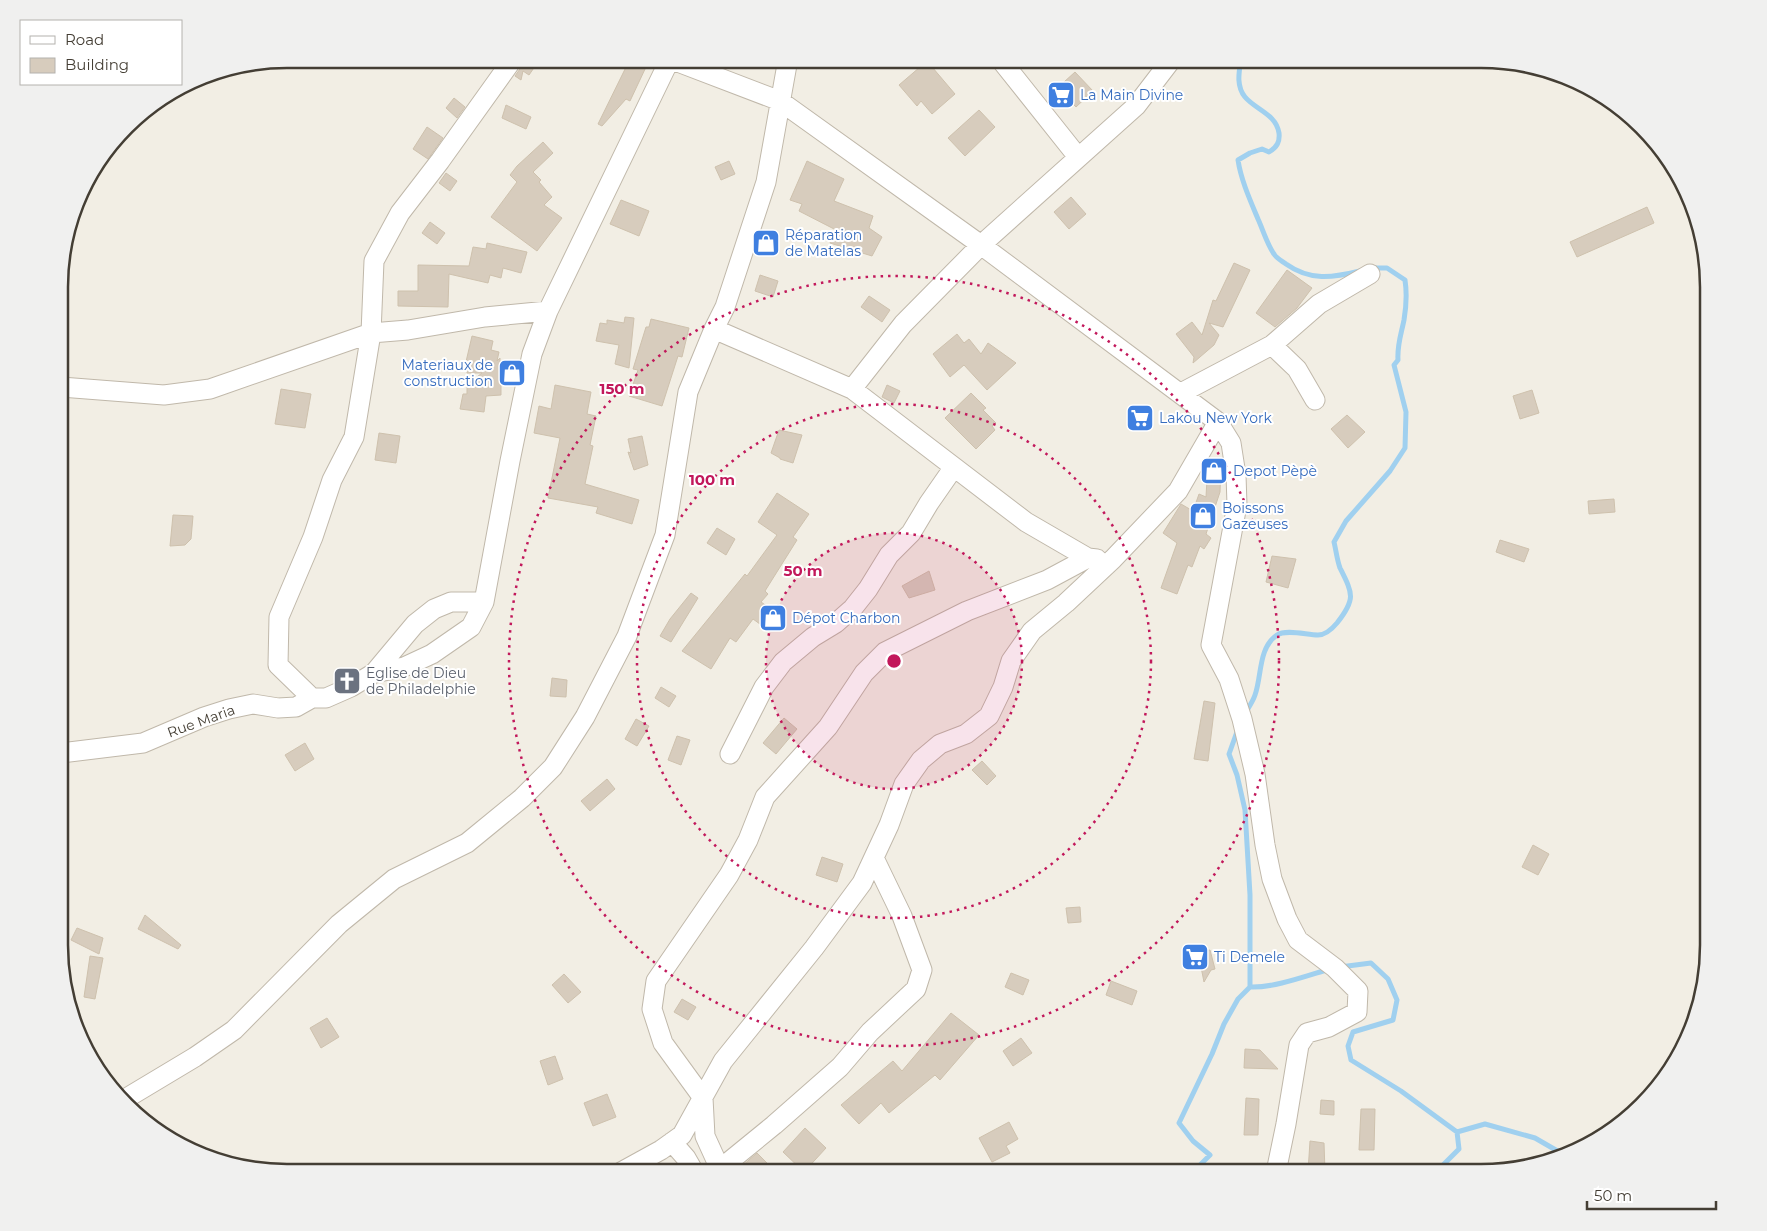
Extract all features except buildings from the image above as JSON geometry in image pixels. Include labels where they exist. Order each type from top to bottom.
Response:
[{"type":"street","points":[[312,698],[278,666],[279,618],[313,537],[332,480],[354,437],[371,333],[374,261],[400,213],[507,68]]},
{"type":"street","points":[[374,673],[404,667],[432,654],[471,627],[484,602],[532,354],[548,311],[666,68]]},
{"type":"street","points":[[694,68],[780,101],[981,245],[1181,393],[1218,422],[1231,443],[1236,475],[1237,506],[1211,645],[1229,679],[1242,719],[1255,774],[1272,879],[1286,919],[1298,940],[1335,968],[1358,991],[1357,1012],[1328,1027],[1307,1033],[1299,1044],[1278,1164]]},
{"type":"street","points":[[129,1096],[195,1057],[234,1030],[339,924],[394,879],[467,842],[522,798],[553,767],[585,717],[627,636],[665,535],[688,392],[725,307],[766,182],[786,68]]},
{"type":"street","points":[[1007,68],[1078,157]]},
{"type":"street","points":[[852,389],[903,324],[981,245],[1136,106],[1165,68]]},
{"type":"street","points":[[1181,393],[1272,345],[1319,304],[1370,274]]},
{"type":"street","points":[[68,387],[164,395],[210,389],[371,333],[408,330],[485,318],[548,311]]},
{"type":"street","points":[[714,329],[852,389],[1026,522],[1088,558],[1113,559]]},
{"type":"street","points":[[1272,345],[1297,369],[1314,400]]},
{"type":"street","points":[[636,1164],[682,1135],[723,1061],[814,948],[862,883],[889,825],[904,784],[921,760],[940,744],[966,734],[989,716],[1003,687],[1011,661],[1032,631],[1066,603],[1113,559],[1178,491],[1218,422]]},
{"type":"street","points":[[730,754],[764,687],[783,662],[813,636],[836,623],[853,608],[868,589],[889,555],[911,533],[954,467]]},
{"type":"street","points":[[715,1164],[705,1136],[703,1098],[663,1043],[652,1009],[656,981],[730,875],[748,840],[765,797],[828,727],[864,673],[885,652],[967,611],[1047,580],[1088,558]]},
{"type":"street","name":"Rue Maria","points":[[68,753],[143,743],[204,717],[229,709],[253,704],[278,708],[296,707],[312,698],[326,698],[351,687],[374,673],[414,624],[434,609],[451,602],[484,602]]},
{"type":"street","points":[[727,1164],[840,1067],[870,1032],[916,989],[922,970],[902,916],[874,858]]},
{"type":"street","points":[[672,1142],[689,1164]]},
{"type":"waterway","points":[[1240,68],[1239,79],[1242,93],[1249,102],[1274,121],[1279,133],[1277,144],[1269,152],[1262,149],[1238,160],[1246,190],[1265,237],[1276,257],[1295,269],[1313,276],[1331,276],[1360,271]]},
{"type":"waterway","points":[[1246,712],[1255,695],[1264,655],[1271,641],[1277,635],[1286,632],[1324,634],[1343,615],[1350,602],[1350,590],[1339,565],[1334,542],[1346,521],[1390,471],[1405,448],[1406,412],[1394,365],[1398,360],[1405,315],[1405,280],[1387,268],[1373,268]]},
{"type":"waterway","points":[[1238,729],[1229,754],[1237,775],[1245,810],[1250,895],[1250,987],[1280,984],[1330,969]]},
{"type":"waterway","points":[[1340,967],[1371,963],[1388,979],[1397,1000],[1393,1020],[1353,1032],[1348,1046],[1351,1060],[1401,1091],[1457,1132],[1459,1149],[1444,1164]]},
{"type":"waterway","points":[[1201,1164],[1210,1155],[1193,1141],[1179,1123],[1224,1024],[1238,999],[1250,987]]},
{"type":"waterway","points":[[1457,1132],[1485,1124],[1535,1138],[1556,1150]]},
{"type":"place","name":"La Main Divine","points":[[1061,95]]},
{"type":"place","name":"Réparation de Matelas","points":[[766,243]]},
{"type":"place","name":"Materiaux de construction","points":[[512,373]]},
{"type":"place","name":"Lakou New York","points":[[1140,418]]},
{"type":"place","name":"Depot Pèpè","points":[[1214,471]]},
{"type":"place","name":"Boissons Gazeuses","points":[[1203,516]]},
{"type":"place","name":"Dépot Charbon","points":[[773,618]]},
{"type":"place","name":"Eglise de Dieu de Philadelphie","points":[[347,681]]},
{"type":"place","name":"Ti Demele","points":[[1195,957]]}]
